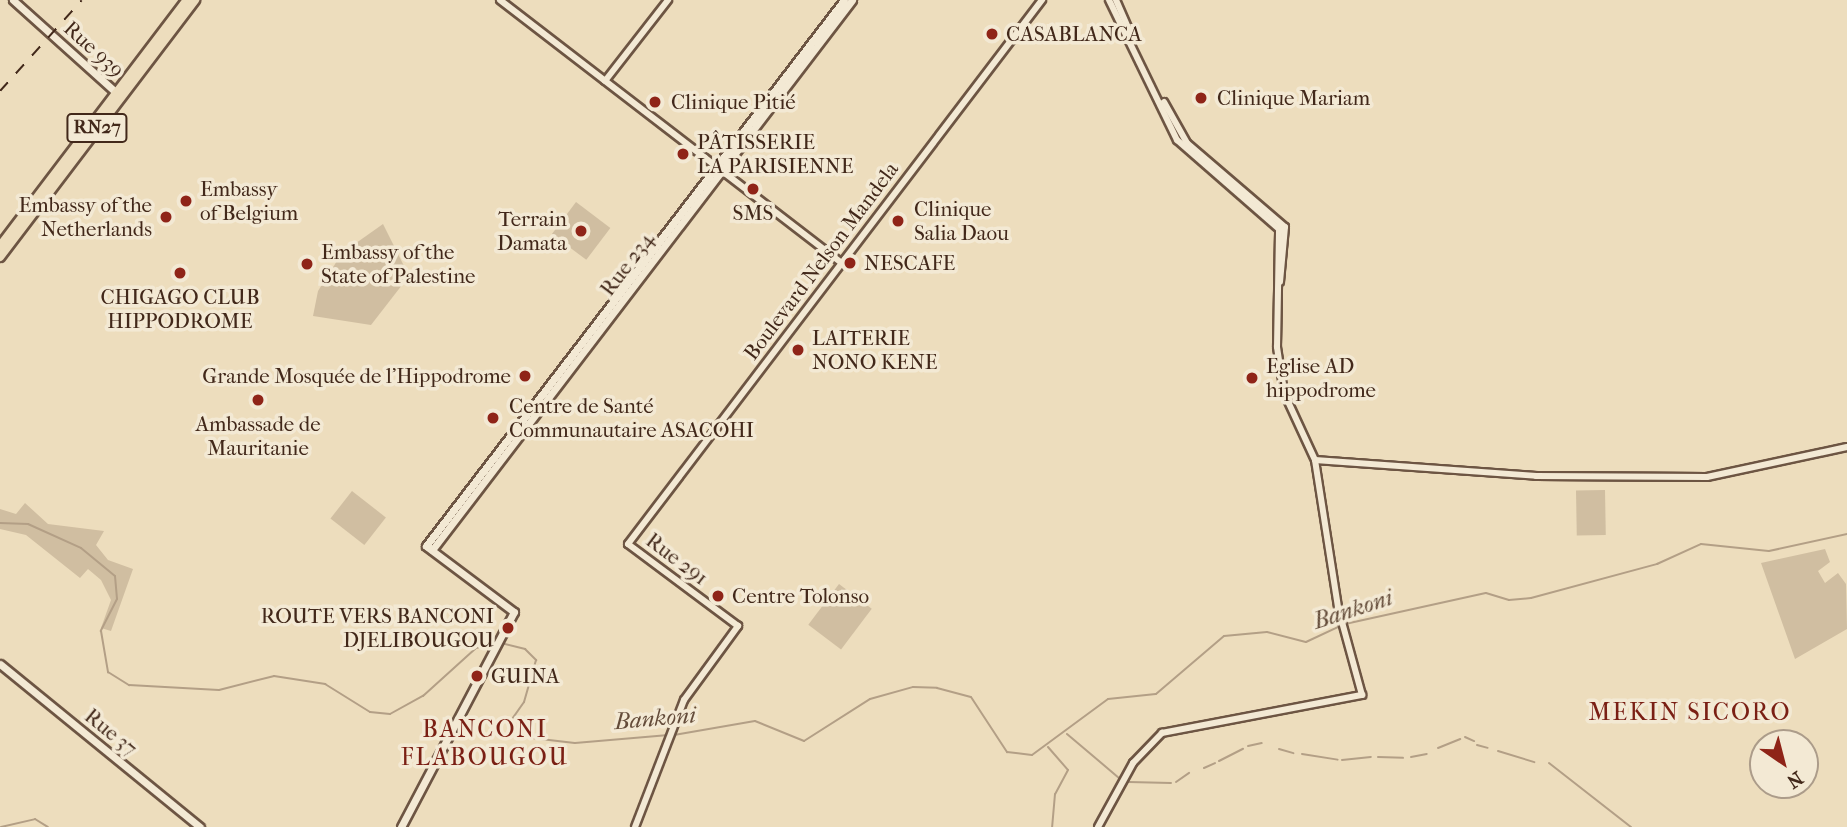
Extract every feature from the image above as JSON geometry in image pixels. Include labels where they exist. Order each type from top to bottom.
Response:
[{"type":"main road","name":"Rue 939","points":[[13,0],[118,94]]},
{"type":"main road","name":"RN27","points":[[0,257],[187,0]]},
{"type":"main road","name":"RN27","points":[[0,246],[195,0]]},
{"type":"main road","name":"Rue 234","points":[[719,169],[844,0]]},
{"type":"main road","name":"Rue 234","points":[[401,827],[514,612],[429,548],[852,0]]},
{"type":"main road","name":"Rue 37","points":[[0,664],[200,827]]},
{"type":"street","points":[[500,0],[842,263]]},
{"type":"street","points":[[605,81],[668,0]]},
{"type":"street","name":"Boulevard Nelson Mandela","points":[[628,544],[1042,0]]},
{"type":"street","points":[[1098,827],[1133,762],[1162,733],[1362,695],[1349,632],[1343,619],[1315,460],[1284,393],[1278,227],[1177,141],[1109,0]]},
{"type":"street","points":[[1116,0],[1181,136],[1285,227],[1279,284]]},
{"type":"street","points":[[1315,460],[1536,475],[1707,477],[1847,447]]},
{"type":"street","name":"Rue 291","points":[[628,544],[737,626],[670,729],[635,827]]},
{"type":"shaded area","name":"Terrain Damata","points":[[576,202],[610,228],[586,260],[552,234]]},
{"type":"shaded area","points":[[383,224],[409,276],[371,325],[313,316],[318,291],[342,253]]},
{"type":"shaded area","points":[[1605,490],[1606,535],[1577,535],[1576,491]]},
{"type":"shaded area","points":[[352,491],[386,517],[364,545],[330,519]]},
{"type":"shaded area","points":[[25,503],[48,524],[104,531],[96,545],[108,560],[133,569],[111,631],[101,628],[111,600],[101,580],[88,569],[80,578],[26,535],[0,529],[0,509],[16,514]]},
{"type":"shaded area","points":[[1825,549],[1830,562],[1818,571],[1825,583],[1838,573],[1846,584],[1847,629],[1795,659],[1761,563]]},
{"type":"shaded area","points":[[839,584],[872,609],[841,649],[808,625]]},
{"type":"waterway","name":"Bankoni","points":[[0,523],[28,524],[81,548],[115,576],[117,599],[101,631],[108,672],[129,685],[219,690],[274,676],[325,684],[370,712],[390,714],[423,696],[476,648],[495,643]]},
{"type":"waterway","name":"Bankoni","points":[[1345,624],[1486,593],[1509,600],[1531,598],[1657,564],[1701,544],[1769,551],[1847,534]]},
{"type":"waterway","name":"Bankoni","points":[[674,735],[755,721],[804,741],[870,699],[913,687],[937,688],[971,697],[1007,752],[1032,755],[1108,699],[1156,694],[1224,636],[1267,632],[1306,642],[1340,626]]},
{"type":"waterway","name":"Bankoni","points":[[501,643],[525,649],[536,660],[524,702],[510,722],[532,738],[575,743],[669,735]]},
{"type":"waterway","points":[[1067,734],[1119,778]]},
{"type":"waterway","points":[[1465,737],[1474,741]]},
{"type":"waterway","points":[[1438,748],[1460,739]]},
{"type":"waterway","points":[[1248,746],[1262,743]]},
{"type":"waterway","points":[[1477,745],[1488,748]]},
{"type":"waterway","points":[[1048,747],[1068,770],[1055,794],[1052,827]]},
{"type":"waterway","points":[[1219,761],[1243,749]]},
{"type":"waterway","points":[[1279,749],[1293,753]]},
{"type":"waterway","points":[[1498,751],[1534,762]]},
{"type":"waterway","points":[[1302,754],[1338,760]]},
{"type":"waterway","points":[[1411,757],[1427,754]]},
{"type":"waterway","points":[[1342,760],[1371,757]]},
{"type":"waterway","points":[[1378,757],[1403,758]]},
{"type":"waterway","points":[[1204,768],[1215,763]]},
{"type":"waterway","points":[[1549,763],[1631,827]]},
{"type":"waterway","points":[[1176,782],[1189,773]]},
{"type":"waterway","points":[[1129,782],[1171,783]]},
{"type":"waterway","points":[[1,827],[35,819],[48,827]]},
{"type":"railway","points":[[0,91],[82,0]]},
{"type":"place","name":"CASABLANCA","points":[[992,34]]},
{"type":"place","name":"Clinique Mariam","points":[[1201,98]]},
{"type":"place","name":"Clinique Pitié","points":[[655,102]]},
{"type":"place","name":"PÂTISSERIE LA PARISIENNE","points":[[683,154]]},
{"type":"place","name":"SMS","points":[[753,189]]},
{"type":"place","name":"Embassy of Belgium","points":[[186,201]]},
{"type":"place","name":"Embassy of the Netherlands","points":[[166,217]]},
{"type":"place","name":"Clinique Salia Daou","points":[[898,221]]},
{"type":"place","name":"Terrain Damata","points":[[581,231]]},
{"type":"place","name":"NESCAFE","points":[[850,263]]},
{"type":"place","name":"Embassy of the State of Palestine","points":[[307,264]]},
{"type":"place","name":"CHIGAGO CLUB HIPPODROME","points":[[180,273]]},
{"type":"place","name":"LAITERIE NONO KENE","points":[[798,350]]},
{"type":"place","name":"Grande Mosquée de l'Hippodrome","points":[[525,376]]},
{"type":"place","name":"Eglise AD hippodrome","points":[[1252,378]]},
{"type":"place","name":"Ambassade de Mauritanie","points":[[258,400]]},
{"type":"place","name":"Centre de Santé Communautaire ASACOHI","points":[[493,418]]},
{"type":"place","name":"Centre Tolonso","points":[[718,596]]},
{"type":"place","name":"ROUTE VERS BANCONI DJELIBOUGOU","points":[[508,628]]},
{"type":"place","name":"GUINA","points":[[477,676]]},
{"type":"district","name":"MEKIN SICORO","points":[[1690,713]]},
{"type":"district","name":"BANCONI FLABOUGOU","points":[[485,744]]}]
